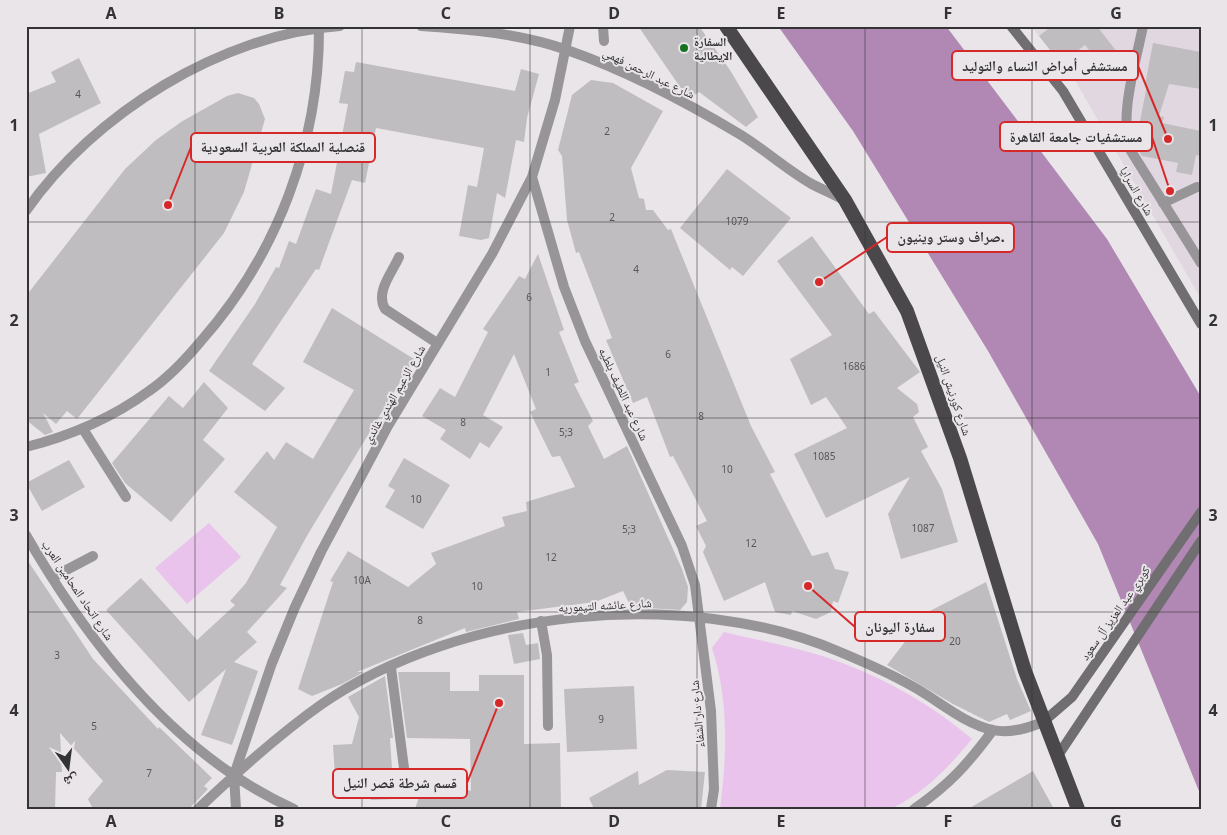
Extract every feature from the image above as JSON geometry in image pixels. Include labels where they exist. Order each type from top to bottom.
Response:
[{"type":"highway","name":"شارع كورنيش النيل","points":[[726,26],[845,200],[908,311],[960,458],[1005,610],[1043,722],[1078,809]]},
{"type":"main road","name":"شارع السرايا","points":[[1011,26],[1063,91],[1201,324]]},
{"type":"main road","name":"كوبري عبد العزيز آل سعود","points":[[1043,722],[1064,706],[1080,686],[1201,512]]},
{"type":"main road","points":[[1057,757],[1201,541]]},
{"type":"street","points":[[26,211],[61,168],[97,134],[136,103],[178,76],[223,55],[271,39],[319,27],[340,26]]},
{"type":"street","name":"شارع عبد الرحمن فهمي","points":[[421,26],[485,32],[566,49],[620,72],[700,112],[743,136],[809,182],[845,200]]},
{"type":"street","name":"شارع الزعيم الهندي غاندي","points":[[234,775],[272,663],[295,607],[321,552],[388,426],[492,254],[532,177],[545,139],[570,26]]},
{"type":"street","points":[[603,26],[604,41]]},
{"type":"street","points":[[1143,26],[1125,130],[1131,151],[1201,263]]},
{"type":"street","points":[[26,448],[83,429],[118,412],[151,390],[187,357],[220,320],[248,280],[276,228],[291,192],[306,145],[314,96],[319,27]]},
{"type":"street","name":"شارع عبد اللطيف بلطيه","points":[[532,177],[547,233],[571,305],[608,394],[682,546],[695,585],[700,618]]},
{"type":"street","points":[[1163,203],[1197,187]]},
{"type":"street","points":[[400,257],[382,292],[382,303],[386,309],[437,343]]},
{"type":"street","points":[[83,429],[126,497]]},
{"type":"street","name":"شارع اتحاد المحامين العرب","points":[[26,535],[82,622],[146,699],[192,743],[234,775],[294,809]]},
{"type":"street","points":[[53,577],[93,556]]},
{"type":"street","name":"شارع عائشه التيموريه","points":[[198,809],[234,775],[322,704],[374,675],[428,651],[483,633],[541,621],[659,614],[753,625],[812,641],[912,686],[968,720],[993,730],[1027,728],[1043,722]]},
{"type":"street","name":"شارع دار الشفاء","points":[[700,618],[712,730],[714,790],[711,809]]},
{"type":"street","points":[[541,621],[547,655],[548,726]]},
{"type":"street","points":[[390,668],[404,768]]},
{"type":"street","points":[[914,809],[966,767],[993,730]]},
{"type":"street","points":[[234,775],[236,809]]},
{"type":"shaded area","points":[[778,26],[946,26],[1107,239],[1201,397],[1201,796],[1098,544],[988,351],[853,131]]},
{"type":"shaded area","points":[[1031,26],[1201,26],[1201,299],[1076,82]]},
{"type":"shaded area","points":[[209,523],[241,557],[187,604],[155,568]]},
{"type":"shaded area","points":[[724,632],[807,651],[853,667],[890,684],[924,704],[972,739],[954,760],[925,787],[891,809],[720,809],[725,728],[718,668],[712,648]]},
{"type":"building","name":"السفارة الإيطالية","points":[[638,26],[699,26],[730,70],[758,117],[746,127],[699,92],[690,98],[687,97]]},
{"type":"building","points":[[1052,26],[1097,26],[1117,52],[1101,65],[1085,45],[1061,64],[1039,36]]},
{"type":"building","points":[[1153,43],[1201,52],[1201,89],[1169,84],[1159,116],[1164,117],[1162,123],[1201,131],[1201,156],[1196,155],[1192,175],[1176,172],[1178,163],[1142,156],[1137,148],[1136,142]]},
{"type":"building","points":[[79,58],[101,103],[39,134],[46,173],[26,177],[26,94],[56,82],[51,72]]},
{"type":"building","points":[[356,62],[515,91],[521,69],[539,74],[527,118],[524,142],[516,140],[505,198],[497,193],[489,238],[481,240],[459,236],[468,185],[477,187],[484,148],[376,128],[365,183],[352,180],[319,270],[316,269],[252,364],[285,388],[265,411],[209,371],[255,304],[276,267],[279,268],[289,241],[296,244],[316,189],[331,194],[348,104],[339,103],[345,71],[354,72]]},
{"type":"building","points":[[591,80],[613,83],[663,111],[631,168],[639,198],[644,199],[646,210],[653,210],[668,230],[671,229],[751,426],[775,472],[770,474],[812,556],[828,552],[835,569],[849,572],[838,603],[833,601],[831,612],[816,619],[792,611],[791,615],[775,612],[765,582],[724,601],[703,552],[706,546],[696,526],[707,521],[673,456],[670,457],[647,397],[633,403],[606,340],[612,338],[579,252],[576,253],[567,220],[562,156],[558,150],[572,95]]},
{"type":"building","points":[[238,93],[254,98],[259,104],[265,119],[244,192],[224,233],[77,419],[67,411],[56,424],[43,413],[53,432],[45,435],[26,420],[26,296],[125,169],[156,140],[181,122],[227,96]]},
{"type":"building","points":[[727,169],[791,218],[743,276],[732,267],[730,270],[680,228]]},
{"type":"building","points":[[812,236],[869,314],[874,311],[920,372],[897,388],[917,404],[919,412],[913,417],[928,447],[921,451],[942,489],[958,542],[901,559],[888,514],[910,477],[826,518],[794,454],[847,428],[826,397],[811,405],[790,359],[832,335],[777,261]]},
{"type":"building","points":[[538,254],[564,330],[559,332],[579,382],[574,384],[593,421],[588,426],[604,459],[627,446],[682,569],[688,587],[687,602],[680,610],[631,607],[623,591],[595,602],[517,612],[519,619],[466,632],[465,628],[357,672],[364,672],[342,684],[312,696],[298,689],[333,582],[330,581],[348,551],[408,587],[436,564],[431,553],[505,526],[502,517],[527,511],[526,502],[575,487],[560,456],[552,457],[530,412],[536,409],[514,354],[483,415],[503,427],[489,448],[480,442],[470,459],[440,439],[446,430],[422,416],[440,388],[455,397],[488,332],[483,329],[519,276],[525,279]]},
{"type":"building","points":[[332,308],[414,359],[308,534],[280,585],[287,588],[247,632],[257,642],[234,662],[258,671],[232,745],[201,735],[226,669],[189,702],[106,610],[141,578],[197,640],[235,605],[230,601],[246,583],[277,527],[234,492],[267,451],[274,460],[286,442],[313,459],[354,390],[303,362]]},
{"type":"building","points":[[204,382],[228,408],[203,440],[225,459],[171,522],[125,483],[112,463],[169,396],[183,408]]},
{"type":"building","points":[[404,458],[450,485],[423,529],[385,507],[395,490],[388,486]]},
{"type":"building","points":[[69,460],[85,487],[42,511],[26,483]]},
{"type":"building","points":[[26,558],[93,659],[158,729],[159,727],[212,778],[204,786],[208,789],[189,809],[93,809],[88,799],[103,781],[60,733],[62,772],[56,772],[55,809],[26,809]]},
{"type":"building","points":[[986,582],[1017,679],[1031,711],[1010,720],[1007,714],[989,722],[953,704],[887,665],[928,612]]},
{"type":"building","points":[[523,633],[526,645],[538,643],[540,659],[514,664],[508,635]]},
{"type":"building","points":[[398,672],[450,672],[450,691],[479,691],[479,675],[524,675],[524,744],[560,743],[561,809],[415,809],[426,776],[471,791],[470,739],[407,738]]},
{"type":"building","points":[[385,676],[393,738],[390,738],[394,799],[371,800],[371,789],[336,792],[333,745],[352,744],[359,717],[348,697]]},
{"type":"building","points":[[634,686],[637,749],[567,752],[564,689]]},
{"type":"building","points":[[667,770],[705,772],[701,809],[594,809],[589,798],[638,771],[639,785]]},
{"type":"building","points":[[1033,771],[1054,809],[968,809]]},
{"type":"place","name":"السفارة الإيطالية","points":[[684,48]]},
{"type":"place","name":"مستشفى أمراض النساء والتوليد","points":[[1168,139]]},
{"type":"place","name":"مستشفيات جامعة القاهرة","points":[[1170,191]]},
{"type":"place","name":"قنصلية المملكة العربية السعودية","points":[[168,205]]},
{"type":"place","name":"صراف وستر وينيون.","points":[[819,282]]},
{"type":"place","name":"سفارة اليونان","points":[[808,586]]},
{"type":"place","name":"قسم شرطة قصر النيل","points":[[499,703]]}]
